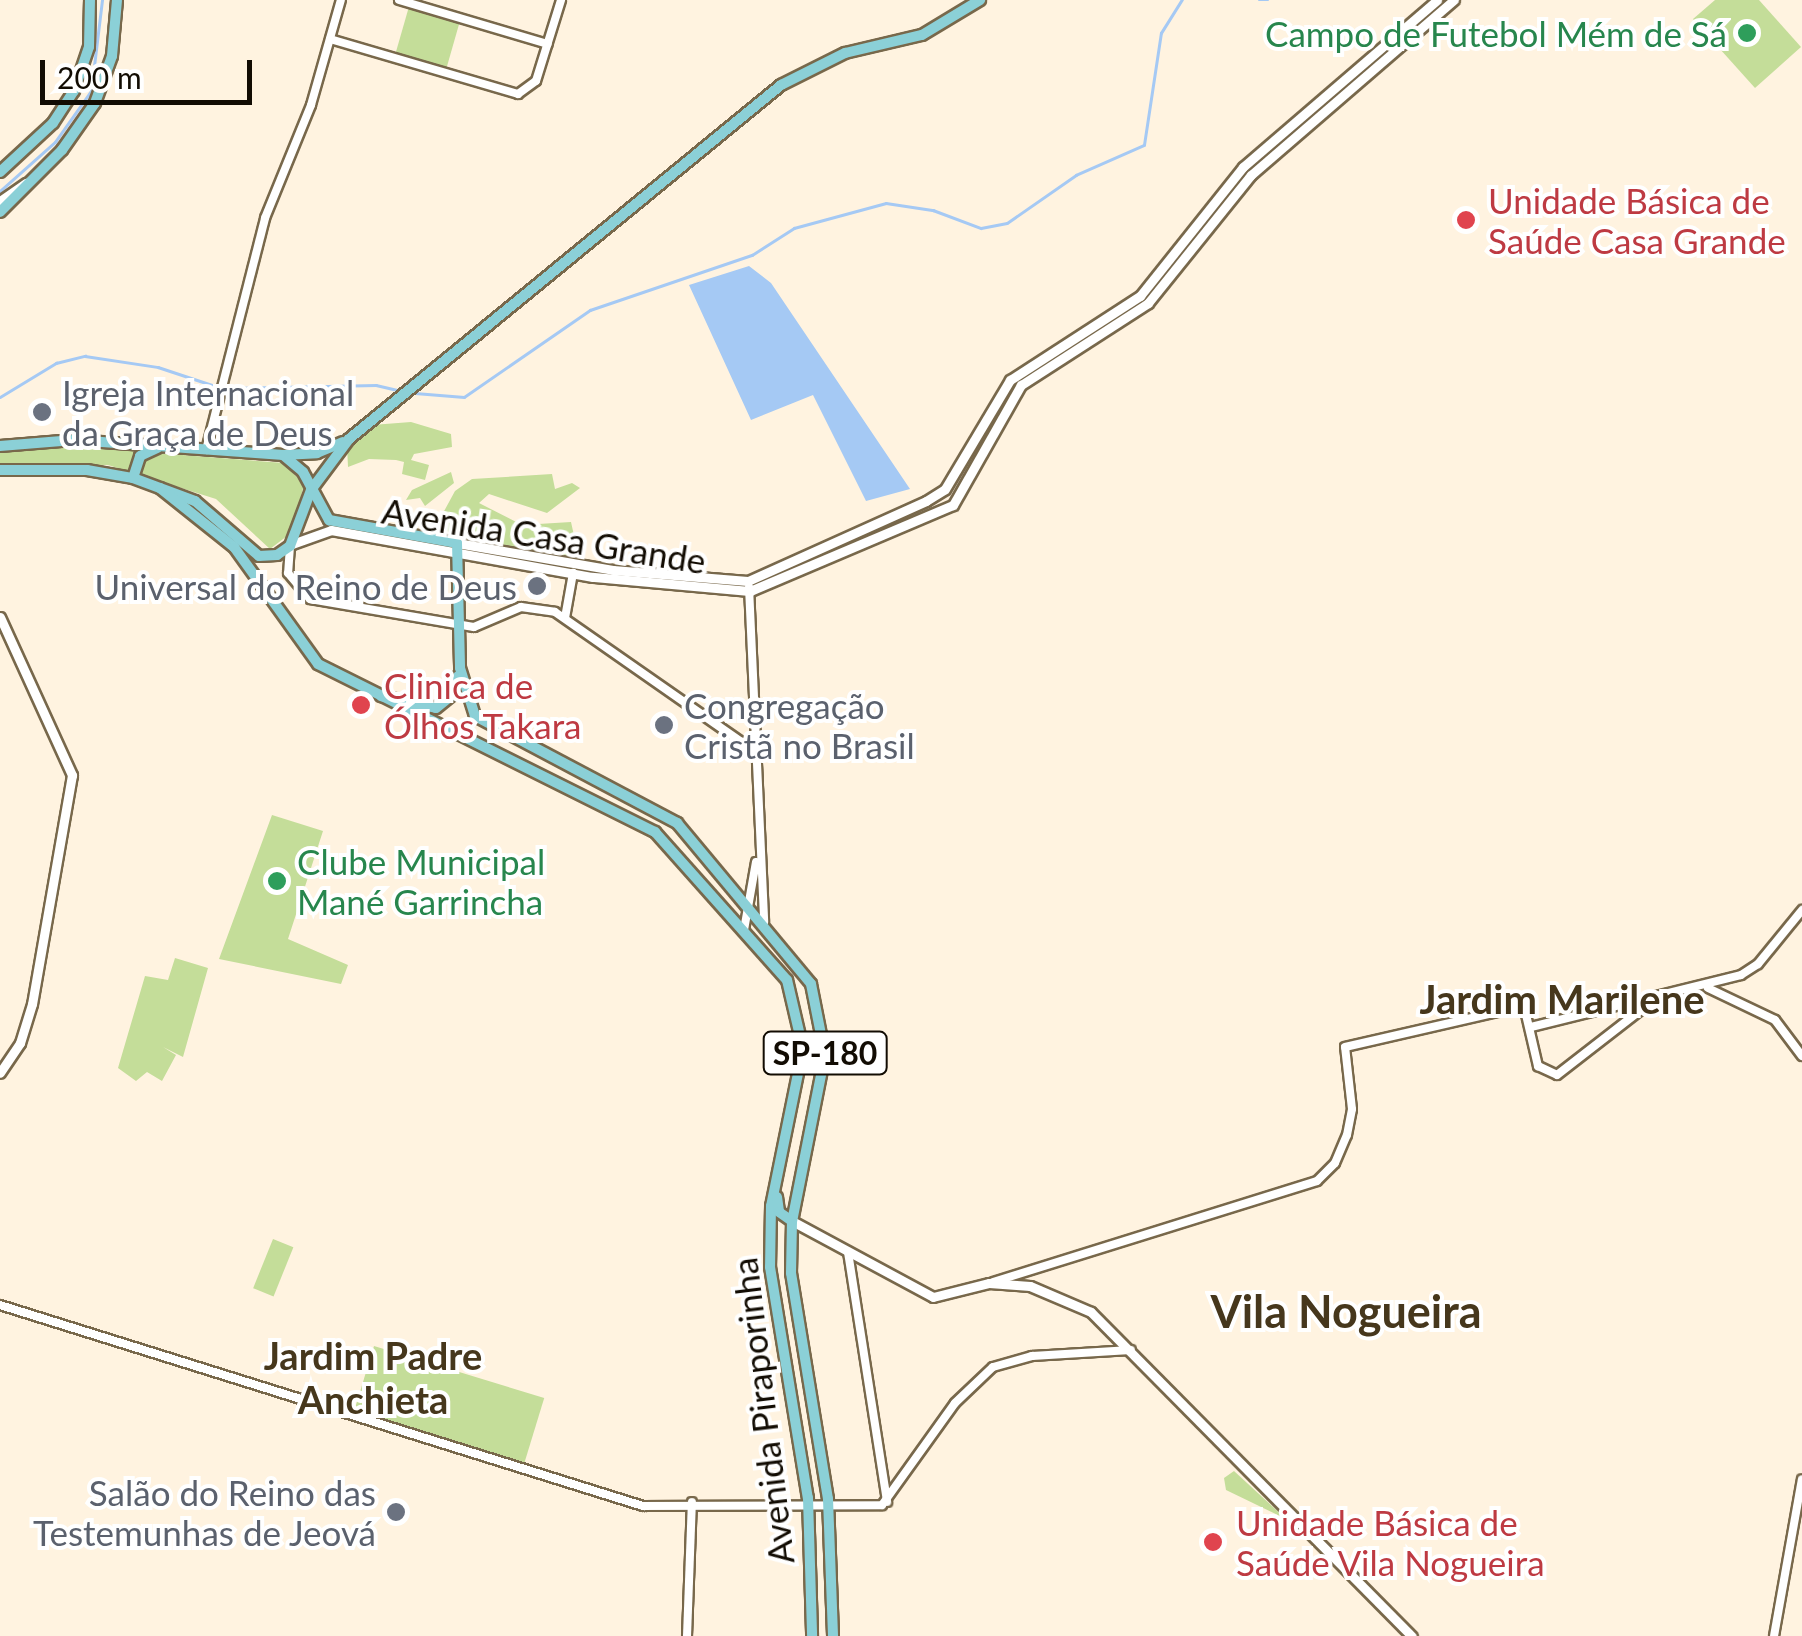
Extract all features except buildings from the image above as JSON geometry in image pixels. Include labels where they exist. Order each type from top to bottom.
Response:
[{"type":"main road","points":[[1,171],[52,123],[74,92],[88,47],[90,0]]},
{"type":"main road","points":[[0,212],[75,135],[99,96],[114,42],[117,0]]},
{"type":"main road","points":[[290,546],[310,490],[349,439],[782,85],[845,53],[922,35],[980,0]]},
{"type":"main road","points":[[947,507],[945,489],[1010,380],[1140,296],[1243,167],[1437,0]]},
{"type":"main road","name":"Avenida Casa Grande","points":[[310,490],[324,515],[337,524],[573,573],[749,586],[947,507],[960,492],[1021,384],[1148,303],[1251,175],[1454,0]]},
{"type":"main road","points":[[0,201],[32,180]]},
{"type":"main road","points":[[0,446],[74,440],[283,455],[317,453],[349,439]]},
{"type":"main road","points":[[133,478],[140,456],[163,446]]},
{"type":"main road","points":[[283,455],[300,468],[310,490]]},
{"type":"main road","name":"Avenida Piraporinha","points":[[0,470],[133,478],[208,509],[260,556],[290,546]]},
{"type":"main road","name":"Avenida Piraporinha","points":[[160,488],[234,547],[318,664],[375,696],[634,820],[671,846],[787,980],[803,1032],[777,1176],[770,1266],[809,1508],[812,1636]]},
{"type":"main road","points":[[945,489],[960,492]]},
{"type":"main road","name":"Avenida Casa Grande","points":[[290,546],[323,530],[749,586],[945,489]]},
{"type":"main road","name":"Avenida Piraporinha","points":[[458,547],[460,668],[468,706],[482,724],[628,794],[676,823],[764,922],[810,984],[824,1032],[824,1068],[792,1221],[794,1304],[829,1509],[832,1636]]},
{"type":"main road","points":[[0,617],[72,774],[32,1004],[20,1044],[0,1073]]},
{"type":"main road","points":[[375,696],[436,708],[452,695],[460,668]]},
{"type":"main road","points":[[628,794],[634,820]]},
{"type":"main road","points":[[777,1176],[778,1209],[792,1221],[933,1296],[989,1284],[1030,1286],[1073,1300],[1131,1350],[1412,1636]]},
{"type":"street","points":[[206,450],[265,218],[342,0]]},
{"type":"street","points":[[398,0],[548,44]]},
{"type":"street","points":[[330,39],[518,94],[534,86],[561,0]]},
{"type":"street","points":[[290,546],[288,572],[304,597],[460,625],[484,626],[524,607],[565,618],[754,750]]},
{"type":"street","points":[[565,618],[573,573]]},
{"type":"street","points":[[749,586],[757,852],[764,922]]},
{"type":"street","points":[[726,727],[755,728]]},
{"type":"street","points":[[744,930],[757,852]]},
{"type":"street","points":[[1531,1027],[1708,988],[1758,964],[1802,910]]},
{"type":"street","points":[[1708,988],[1775,1020],[1802,1056]]},
{"type":"street","points":[[989,1284],[1317,1181],[1335,1163],[1348,1135],[1352,1110],[1344,1047],[1524,1006],[1538,1066],[1561,1073],[1655,999]]},
{"type":"street","points":[[848,1252],[887,1502]]},
{"type":"street","points":[[0,1305],[622,1502],[829,1509],[887,1502],[955,1403],[992,1368],[1032,1356],[1131,1350]]},
{"type":"street","points":[[1774,1636],[1802,1479]]},
{"type":"street","points":[[687,1636],[692,1502]]},
{"type":"green space","name":"Campo de Futebol Mém de Sá","points":[[1715,0],[1759,0],[1801,47],[1755,88],[1693,19]]},
{"type":"green space","points":[[410,3],[461,18],[445,72],[394,58]]},
{"type":"green space","points":[[411,422],[451,434],[452,447],[414,454],[411,460],[429,465],[425,480],[402,474],[404,462],[396,460],[369,459],[348,467],[347,446],[372,425]]},
{"type":"green space","points":[[41,444],[284,463],[304,485],[291,533],[270,549],[216,499],[108,465],[0,466],[0,449]]},
{"type":"green space","points":[[451,472],[454,483],[425,506],[420,498],[406,500],[412,490]]},
{"type":"green space","points":[[552,474],[555,489],[572,483],[580,488],[547,513],[489,494],[479,503],[522,525],[571,522],[579,558],[460,537],[436,526],[455,491],[472,479]]},
{"type":"green space","name":"Clube Municipal Mané Garrincha","points":[[272,815],[323,831],[288,939],[348,965],[341,984],[219,959]]},
{"type":"green space","points":[[175,958],[208,968],[183,1057],[163,1047],[176,1055],[162,1081],[147,1072],[136,1081],[118,1068],[145,976],[168,980]]},
{"type":"green space","points":[[273,1239],[293,1247],[274,1296],[253,1288]]},
{"type":"green space","points":[[374,1346],[544,1398],[524,1464],[354,1412]]},
{"type":"green space","points":[[1234,1471],[1286,1519],[1226,1490],[1224,1478]]},
{"type":"water","points":[[749,266],[771,283],[910,489],[866,501],[813,395],[751,420],[689,285]]},
{"type":"waterway","points":[[0,191],[55,142],[91,91],[102,0]]},
{"type":"waterway","points":[[415,393],[464,397],[590,310],[752,255],[794,228],[886,203],[933,210],[981,228],[1007,223],[1076,175],[1144,145],[1161,33],[1182,0]]},
{"type":"waterway","points":[[1259,0],[1268,0]]},
{"type":"waterway","points":[[0,397],[56,363],[85,356],[158,367],[218,387]]},
{"type":"waterway","points":[[226,388],[376,385],[402,391]]},
{"type":"place","name":"Campo de Futebol Mém de Sá","points":[[1747,33]]},
{"type":"place","name":"Unidade Básica de Saúde Casa Grande","points":[[1466,220]]},
{"type":"place","name":"Igreja Internacional da Graça de Deus","points":[[42,412]]},
{"type":"place","name":"Universal do Reino de Deus","points":[[537,586]]},
{"type":"place","name":"Clinica de Ólhos Takara","points":[[361,705]]},
{"type":"place","name":"Congregação Cristã no Brasil","points":[[664,725]]},
{"type":"place","name":"Clube Municipal Mané Garrincha","points":[[277,881]]},
{"type":"place","name":"Salão do Reino das Testemunhas de Jeová","points":[[396,1512]]},
{"type":"place","name":"Unidade Básica de Saúde Vila Nogueira","points":[[1213,1542]]},
{"type":"district","name":"Jardim Marilene","points":[[1562,999]]},
{"type":"district","name":"Vila Nogueira","points":[[1346,1312]]},
{"type":"district","name":"Jardim Padre Anchieta","points":[[373,1378]]}]
